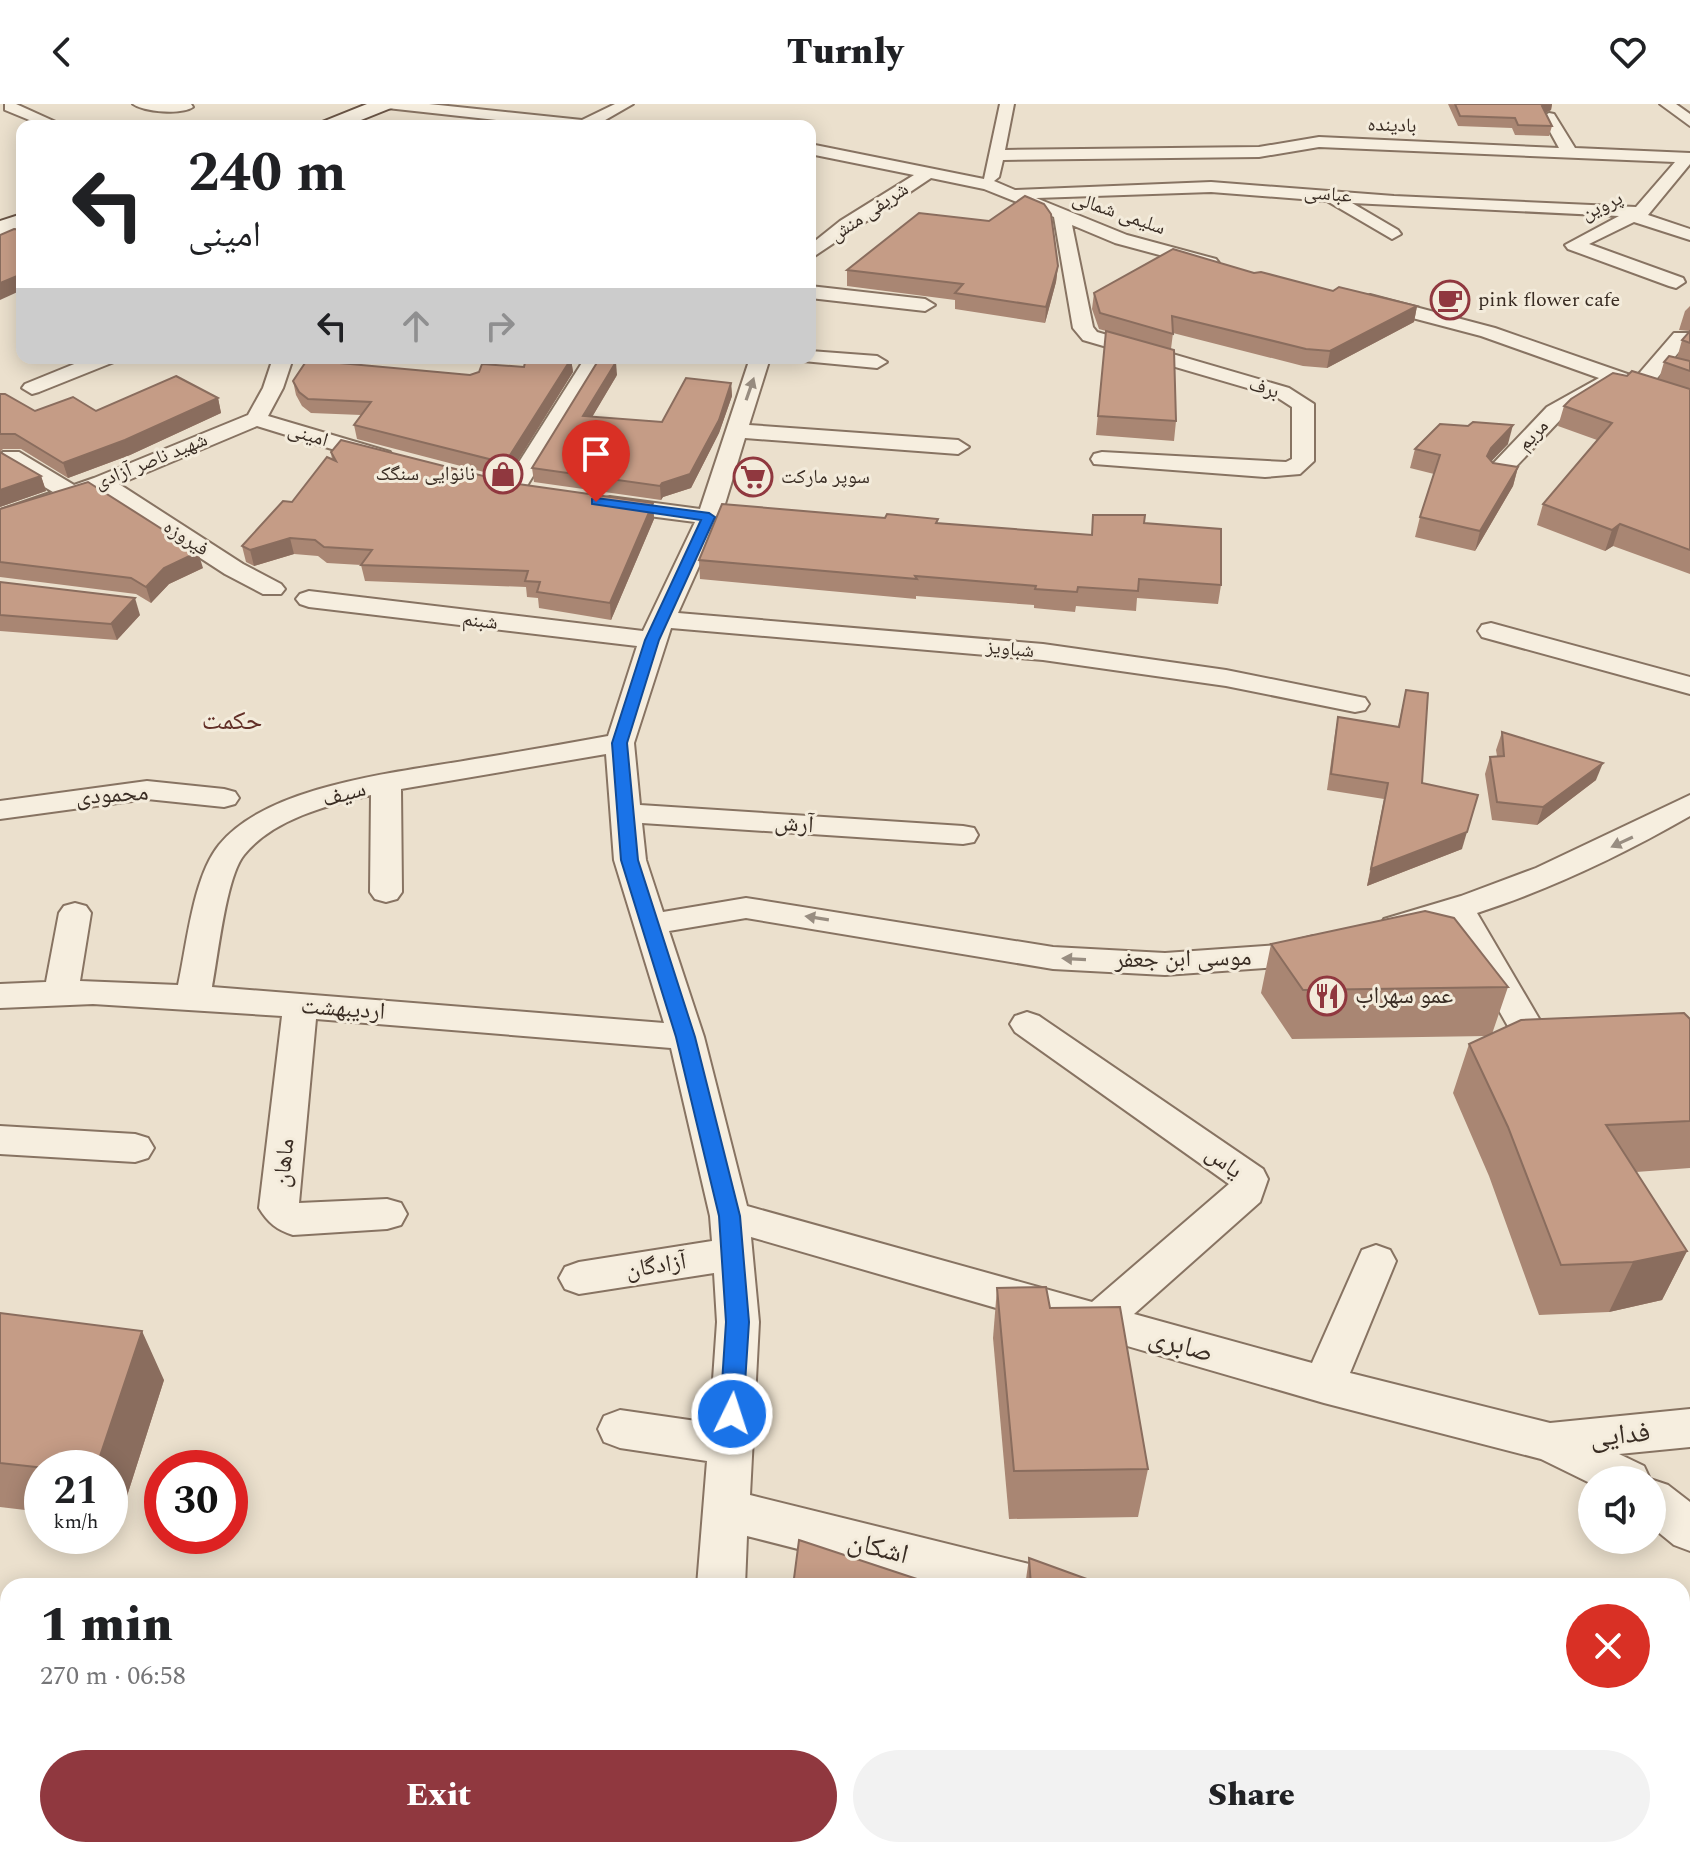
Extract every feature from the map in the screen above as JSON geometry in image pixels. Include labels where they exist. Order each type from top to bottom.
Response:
[{"type":"main road","points":[[344,120],[385,104]]},
{"type":"street","points":[[140,104],[186,107]]},
{"type":"street","points":[[385,104],[537,120]]},
{"type":"street","points":[[594,120],[626,104]]},
{"type":"street","points":[[989,185],[1007,104]]},
{"type":"street","points":[[1667,104],[1690,121]]},
{"type":"street","points":[[11,107],[43,120]]},
{"type":"street","points":[[1549,117],[1570,153]]},
{"type":"street","name":"بادینده","points":[[997,155],[1259,152],[1308,142],[1689,158]]},
{"type":"street","name":"سلیمی شمالی","points":[[816,150],[989,185],[1062,217],[1151,248],[1222,265]]},
{"type":"street","name":"پروین","points":[[1676,282],[1574,245],[1638,214],[1689,158]]},
{"type":"street","name":"شریفی منش","points":[[816,249],[846,225],[929,172]]},
{"type":"street","name":"عباسی","points":[[1014,194],[1211,187],[1327,194],[1394,201],[1638,214],[1690,235]]},
{"type":"street","points":[[1327,194],[1392,234]]},
{"type":"street","name":"برف","points":[[1062,217],[1083,328],[1090,336],[1282,392],[1303,404],[1303,461],[1292,469],[1265,470],[1102,459]]},
{"type":"street","points":[[816,293],[925,305]]},
{"type":"street","points":[[1350,296],[1488,332],[1690,403]]},
{"type":"street","points":[[1640,385],[1681,337]]},
{"type":"street","points":[[816,357],[877,362]]},
{"type":"street","points":[[32,388],[92,364]]},
{"type":"street","name":"امینی","points":[[287,364],[256,419],[399,461]]},
{"type":"street","points":[[514,489],[591,364]]},
{"type":"street","points":[[722,1578],[738,1322],[731,1235],[686,1037],[630,860],[620,743],[656,630],[709,517],[758,364]]},
{"type":"street","points":[[1658,364],[1679,370]]},
{"type":"street","name":"مریم","points":[[1496,474],[1555,412],[1614,376]]},
{"type":"street","name":"شهید ناصر آزادی","points":[[0,518],[102,483],[256,419]]},
{"type":"street","points":[[736,431],[958,447]]},
{"type":"street","points":[[11,457],[71,493]]},
{"type":"street","name":"فیروزه","points":[[102,483],[234,569],[272,589]]},
{"type":"street","points":[[486,483],[545,494]]},
{"type":"street","points":[[592,501],[709,517]]},
{"type":"street","name":"شبنم","points":[[309,599],[366,608],[656,630]]},
{"type":"street","name":"شباویز","points":[[656,630],[1043,652],[1226,678],[1355,704]]},
{"type":"street","points":[[1491,631],[1690,686]]},
{"type":"street","name":"سیف","points":[[193,997],[222,864],[246,835],[274,818],[321,799],[386,783],[620,743]]},
{"type":"street","points":[[386,783],[386,892]]},
{"type":"street","name":"محمودی","points":[[0,810],[147,790],[224,798]]},
{"type":"street","name":"موسی ابن جعفر","points":[[651,924],[746,908],[1053,958],[1165,964],[1278,956],[1459,910],[1632,838],[1690,804]]},
{"type":"street","name":"آرش","points":[[626,813],[963,835]]},
{"type":"street","points":[[1459,910],[1540,1051]]},
{"type":"street","points":[[61,994],[75,913]]},
{"type":"street","name":"اردیبهشت","points":[[0,996],[193,997],[686,1037]]},
{"type":"street","name":"ماهان","points":[[300,1006],[279,1208],[293,1220],[387,1214]]},
{"type":"street","name":"یاس","points":[[1027,1024],[1249,1179],[1246,1192],[1097,1322]]},
{"type":"street","points":[[0,1140],[135,1148]]},
{"type":"street","name":"صابری","points":[[731,1235],[1097,1322],[1324,1385],[1550,1442],[1599,1466]]},
{"type":"street","name":"آزادگان","points":[[579,1278],[731,1235]]},
{"type":"street","points":[[1324,1385],[1376,1261]]},
{"type":"street","name":"فدایی","points":[[1550,1442],[1690,1428]]},
{"type":"street","points":[[620,1429],[730,1445]]},
{"type":"street","name":"اشکان","points":[[726,1510],[997,1578]]},
{"type":"street","points":[[1666,1510],[1690,1530]]},
{"type":"building","points":[[1455,104],[1546,104],[1542,106],[1552,126],[1518,125],[1515,118],[1460,116]]},
{"type":"building","points":[[1025,196],[1044,204],[1051,214],[1058,266],[1046,307],[955,293],[963,284],[847,270],[919,213],[989,221]]},
{"type":"building","points":[[16,229],[16,276],[0,283],[0,235]]},
{"type":"building","points":[[1173,249],[1254,273],[1261,272],[1333,291],[1339,287],[1417,306],[1330,351],[1306,349],[1172,316],[1173,334],[1100,313],[1094,293]]},
{"type":"building","points":[[1106,331],[1174,350],[1176,421],[1098,416]]},
{"type":"building","points":[[1690,331],[1690,343],[1682,340]]},
{"type":"building","points":[[1669,356],[1690,361],[1690,371],[1664,362]]},
{"type":"building","points":[[304,364],[350,364],[470,375],[479,372],[482,364],[524,367],[525,364],[568,364],[505,463],[354,425],[371,402],[308,399],[299,392],[293,381]]},
{"type":"building","points":[[596,364],[615,364],[583,416],[662,422],[686,378],[731,383],[719,420],[690,474],[660,486],[532,468]]},
{"type":"building","points":[[1632,371],[1690,389],[1690,550],[1620,524],[1612,530],[1543,504],[1612,423],[1564,406],[1613,373],[1627,376]]},
{"type":"building","points":[[176,376],[218,398],[125,440],[63,463],[15,434],[0,434],[0,394],[35,411],[73,397],[96,411]]},
{"type":"building","points":[[1473,422],[1513,425],[1487,456],[1493,463],[1518,467],[1480,531],[1420,517],[1440,455],[1415,449],[1440,424],[1468,426]]},
{"type":"building","points":[[341,440],[511,483],[653,503],[610,603],[537,592],[540,582],[525,581],[528,571],[361,565],[372,550],[324,547],[315,540],[290,538],[250,550],[242,546],[283,501],[292,502],[327,457],[336,461],[331,452]]},
{"type":"building","points":[[0,452],[41,476],[0,490]]},
{"type":"building","points":[[88,482],[198,552],[164,568],[146,587],[131,578],[0,562],[0,509]]},
{"type":"building","points":[[722,504],[885,518],[887,514],[938,519],[936,523],[1092,535],[1093,515],[1145,515],[1144,523],[1221,529],[1221,585],[1139,579],[1138,591],[1078,587],[1077,592],[1035,589],[1036,586],[699,560]]},
{"type":"building","points":[[0,582],[135,598],[111,624],[0,615]]},
{"type":"building","points":[[1406,690],[1428,693],[1422,783],[1478,795],[1467,832],[1371,869],[1388,783],[1331,774],[1338,717],[1399,727]]},
{"type":"building","points":[[1502,732],[1603,763],[1543,807],[1497,802],[1490,757],[1504,756]]},
{"type":"building","points":[[1425,911],[1454,918],[1508,987],[1303,990],[1271,944]]},
{"type":"building","points":[[1684,1013],[1690,1019],[1690,1121],[1606,1125],[1687,1251],[1633,1262],[1561,1265],[1508,1127],[1469,1044],[1521,1020]]},
{"type":"building","points":[[1046,1287],[1050,1308],[1120,1307],[1148,1469],[1014,1471],[997,1288]]},
{"type":"building","points":[[0,1313],[142,1331],[102,1450],[24,1450],[24,1466],[0,1463]]},
{"type":"building","points":[[799,1540],[914,1578],[794,1578]]},
{"type":"building","points":[[1029,1558],[1084,1578],[1030,1578]]},
{"type":"place","name":"pink flower cafe","points":[[1450,300]]},
{"type":"place","name":"نانوایی سنگک","points":[[503,474]]},
{"type":"place","name":"سوپر مارکت","points":[[753,477]]},
{"type":"place","name":"عمو سهراب","points":[[1327,996]]},
{"type":"district","name":"حکمت","points":[[232,721]]},
{"type":"route","points":[[596,502],[709,517],[652,640],[620,743],[630,860],[686,1037],[730,1216],[738,1322],[732,1414]]}]
